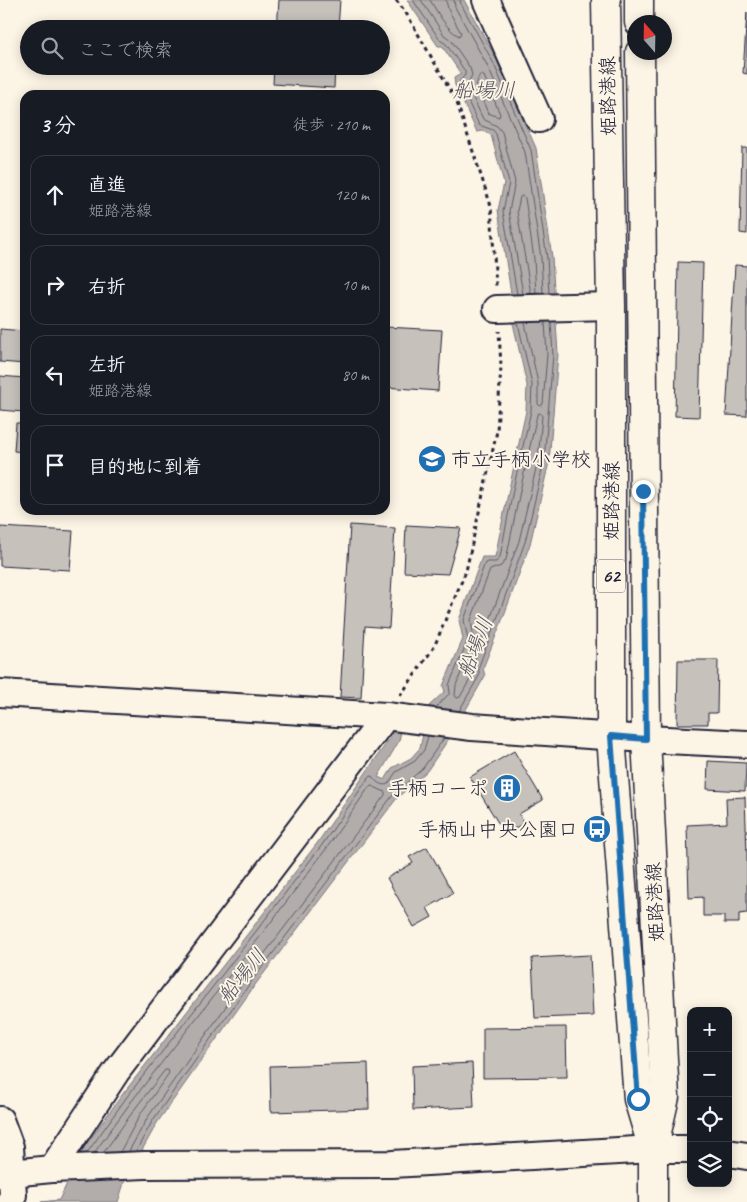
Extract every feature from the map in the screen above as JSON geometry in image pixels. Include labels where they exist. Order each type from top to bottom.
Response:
[{"type":"main road","name":"姫路港線","points":[[606,0],[611,306],[611,736],[638,1099],[653,1149]]},
{"type":"main road","points":[[639,0],[639,15]]},
{"type":"main road","name":"姫路港線","points":[[640,60],[646,739],[666,1097],[653,1149],[653,1202]]},
{"type":"street","points":[[486,0],[539,119]]},
{"type":"street","points":[[498,309],[611,306]]},
{"type":"street","points":[[0,693],[386,716],[472,727],[747,744]]},
{"type":"street","points":[[52,1169],[116,1072],[386,716]]},
{"type":"street","points":[[0,1120],[10,1147],[6,1173],[13,1195],[10,1202]]},
{"type":"street","points":[[6,1173],[145,1165],[392,1164],[653,1149],[687,1149]]},
{"type":"street","points":[[732,1154],[747,1156]]},
{"type":"path","points":[[386,716],[434,646],[466,571],[497,432],[501,366],[491,206],[456,100],[406,13],[396,0]]},
{"type":"water","name":"船場川","points":[[407,0],[464,0],[497,60],[536,148],[552,257],[558,354],[549,462],[530,544],[483,668],[485,676],[452,734],[427,771],[397,798],[255,985],[157,1123],[124,1183],[118,1202],[41,1202],[59,1200],[85,1146],[122,1095],[318,842],[390,738],[406,707],[399,741],[378,777],[385,780],[392,768],[411,758],[420,748],[429,706],[445,691],[443,686],[463,639],[459,620],[482,557],[495,557],[526,411],[527,385],[508,301],[512,300],[498,210],[504,183],[491,135],[483,131],[477,132],[455,85],[454,78],[461,74],[442,46],[438,46]]},
{"type":"building","points":[[279,0],[340,0],[339,20],[278,20]]},
{"type":"building","points":[[747,12],[747,74],[743,73]]},
{"type":"building","points":[[274,75],[335,75],[334,88],[273,84]]},
{"type":"building","points":[[742,148],[747,148],[747,234],[740,233]]},
{"type":"building","points":[[678,262],[703,263],[699,417],[675,416]]},
{"type":"building","points":[[735,265],[747,266],[747,416],[726,415]]},
{"type":"building","points":[[390,327],[442,330],[438,391],[390,387]]},
{"type":"building","points":[[0,329],[20,331],[20,364],[0,362]]},
{"type":"building","points":[[0,376],[20,378],[20,412],[0,410]]},
{"type":"building","points":[[16,423],[20,423],[20,452],[14,451]]},
{"type":"building","points":[[350,525],[395,528],[389,628],[365,626],[361,698],[340,697]]},
{"type":"building","points":[[406,525],[461,528],[448,574],[404,572]]},
{"type":"building","points":[[0,527],[73,531],[70,570],[0,566]]},
{"type":"building","points":[[678,660],[718,660],[717,713],[708,713],[708,724],[677,724]]},
{"type":"building","name":"手柄コーポ","points":[[514,751],[543,800],[519,814],[524,823],[505,834],[470,777]]},
{"type":"building","points":[[708,761],[746,763],[745,791],[707,789]]},
{"type":"building","points":[[745,797],[747,913],[739,914],[739,923],[724,923],[724,916],[703,916],[703,897],[689,898],[687,825],[727,823],[726,798]]},
{"type":"building","name":"手柄コーポ","points":[[427,847],[453,893],[427,908],[432,917],[414,927],[387,878],[413,863],[409,857]]},
{"type":"building","points":[[590,955],[593,1016],[535,1018],[532,958]]},
{"type":"building","points":[[566,1027],[567,1077],[483,1078],[483,1028]]},
{"type":"building","points":[[368,1063],[369,1109],[271,1112],[270,1066]]},
{"type":"building","points":[[472,1063],[474,1107],[413,1110],[412,1066]]},
{"type":"place","name":"市立手柄小学校","points":[[432,459]]},
{"type":"place","name":"手柄コーポ","points":[[507,788]]},
{"type":"place","name":"手柄山中央公園口","points":[[597,829]]},
{"type":"route","points":[[638,1099],[611,736],[646,739],[643,491]]}]
